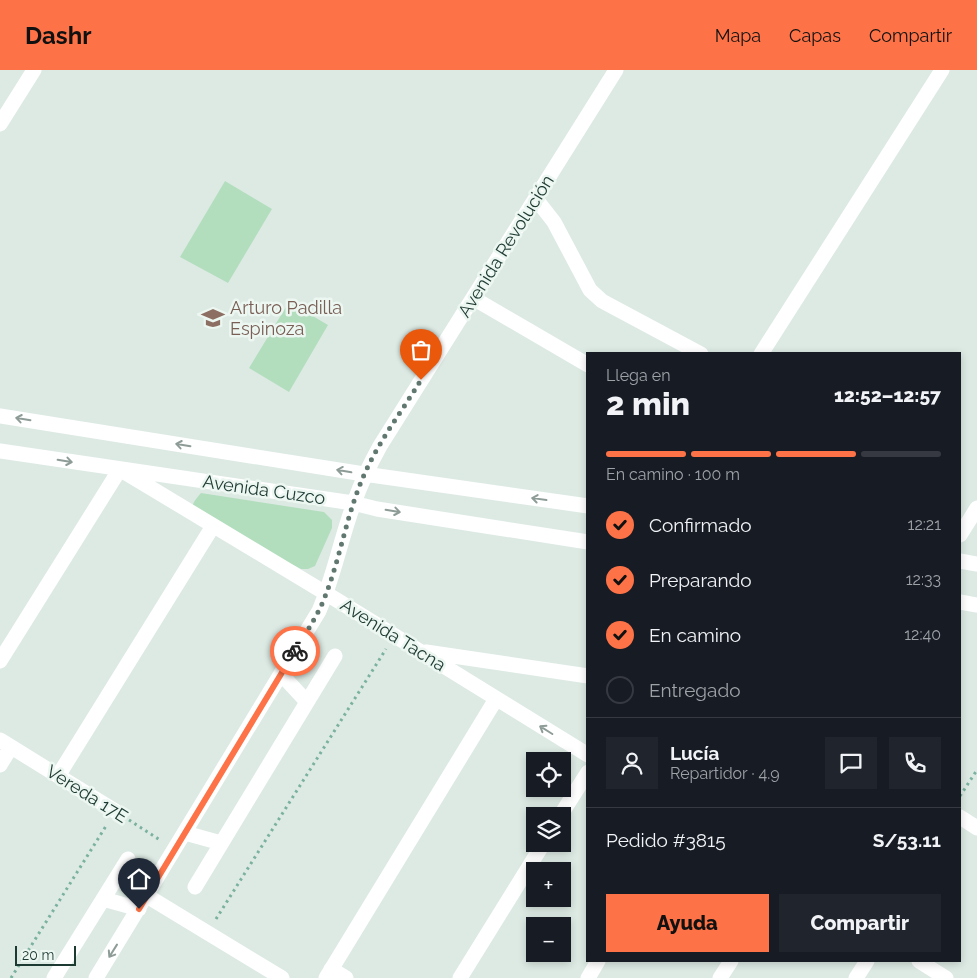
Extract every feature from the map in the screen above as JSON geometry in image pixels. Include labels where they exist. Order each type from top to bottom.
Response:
[{"type":"street","points":[[2,117],[34,70]]},
{"type":"street","name":"Avenida Revolución","points":[[96,978],[319,610],[327,594],[353,503],[364,474],[380,446],[616,70]]},
{"type":"street","points":[[762,352],[942,70]]},
{"type":"street","points":[[536,198],[554,222],[590,290],[602,301],[697,352]]},
{"type":"street","points":[[473,298],[586,364]]},
{"type":"street","name":"Avenida Cuzco","points":[[0,416],[364,474],[586,506]]},
{"type":"street","name":"Avenida Cuzco","points":[[0,451],[353,503],[377,509],[586,542]]},
{"type":"street","points":[[0,661],[120,469]]},
{"type":"street","name":"Avenida Tacna","points":[[120,469],[327,594],[586,755]]},
{"type":"street","points":[[961,533],[977,508]]},
{"type":"street","points":[[58,776],[213,526]]},
{"type":"street","points":[[961,561],[977,564]]},
{"type":"street","points":[[961,602],[977,604]]},
{"type":"street","points":[[419,651],[586,676]]},
{"type":"street","points":[[195,887],[335,656]]},
{"type":"street","points":[[281,674],[307,702]]},
{"type":"street","points":[[346,978],[329,974],[496,699]]},
{"type":"street","points":[[0,765],[6,743]]},
{"type":"street","name":"Vereda 17E","points":[[6,743],[115,812]]},
{"type":"street","points":[[566,807],[586,775]]},
{"type":"street","points":[[961,818],[977,828]]},
{"type":"street","points":[[185,833],[221,844]]},
{"type":"street","points":[[460,978],[538,852]]},
{"type":"street","points":[[54,978],[128,859]]},
{"type":"street","points":[[147,896],[207,932],[272,975]]},
{"type":"street","points":[[103,899],[139,909]]},
{"type":"street","points":[[588,978],[597,962]]},
{"type":"street","points":[[720,978],[730,962]]},
{"type":"street","points":[[856,978],[866,962]]},
{"type":"street","points":[[921,962],[946,978]]},
{"type":"path","points":[[207,932],[394,636]]},
{"type":"path","points":[[961,794],[977,770]]},
{"type":"path","points":[[11,978],[115,812]]},
{"type":"path","name":"Vereda 17E","points":[[115,812],[175,849]]},
{"type":"green space","points":[[225,181],[272,209],[228,283],[180,257]]},
{"type":"green space","points":[[289,302],[328,325],[289,392],[249,368]]},
{"type":"green space","points":[[201,493],[324,512],[332,520],[332,528],[315,566],[301,569],[193,515],[193,505]]},
{"type":"way so far","points":[[295,651],[327,594],[353,503],[364,474],[421,380]]},
{"type":"place","name":"Arturo Padilla Espinoza","points":[[213,318]]},
{"type":"route","points":[[139,909],[295,651]]}]
